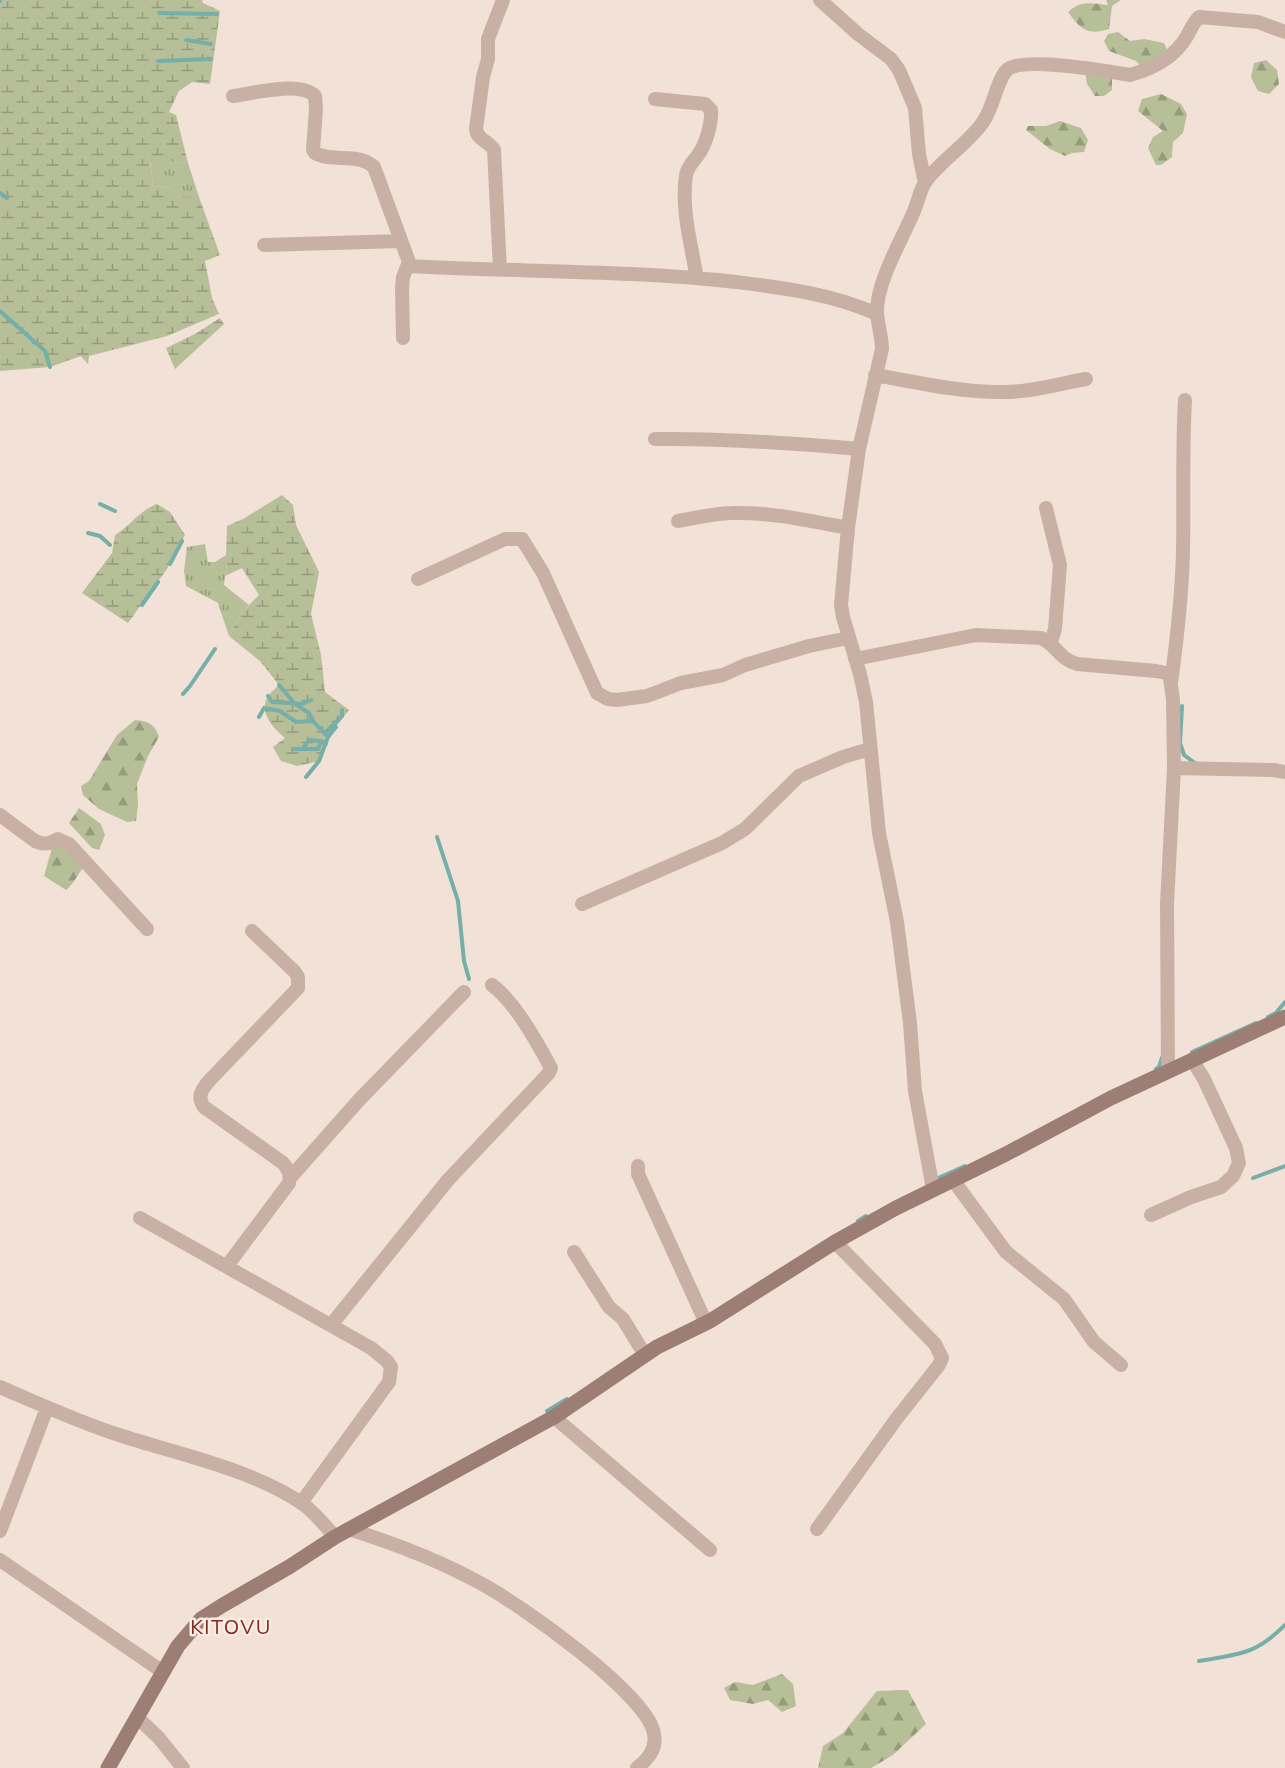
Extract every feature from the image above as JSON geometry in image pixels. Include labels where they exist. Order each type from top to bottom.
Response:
[{"type":"street","points":[[500,270],[494,150],[478,136],[476,129],[483,77],[488,59],[488,39],[503,0]]},
{"type":"street","points":[[820,0],[858,34],[891,59],[899,70],[915,108],[919,154],[925,183]]},
{"type":"street","points":[[933,1189],[915,1094],[906,984],[897,922],[879,833],[866,702],[841,605],[848,528],[859,449],[882,338],[877,314],[879,298],[889,268],[925,183],[982,123],[994,101],[1002,74],[1008,69],[1021,66],[1056,65],[1130,75],[1163,62],[1186,37],[1192,24],[1199,17],[1258,22],[1285,32]]},
{"type":"street","points":[[233,96],[298,89],[309,91],[315,96],[313,150],[315,153],[323,156],[363,160],[374,167],[408,258],[409,266],[403,277],[402,288],[403,338]]},
{"type":"street","points":[[655,99],[705,104],[711,110],[702,147],[688,167],[686,176],[686,217],[697,278]]},
{"type":"street","points":[[264,245],[401,241]]},
{"type":"street","points":[[409,266],[647,274],[697,278],[795,290],[860,306],[877,314]]},
{"type":"street","points":[[875,375],[1000,393],[1086,379]]},
{"type":"street","points":[[1168,1071],[1167,904],[1174,768],[1171,683],[1183,551],[1185,400]]},
{"type":"street","points":[[655,439],[708,439],[859,449]]},
{"type":"street","points":[[1046,508],[1060,565],[1055,629],[1051,642]]},
{"type":"street","points":[[678,521],[731,513],[753,513],[848,528]]},
{"type":"street","points":[[418,579],[505,539],[522,539],[543,573],[597,693],[608,699],[647,696],[681,683],[723,675],[745,665],[809,646],[848,638]]},
{"type":"street","points":[[855,659],[976,635],[1041,638],[1051,642],[1063,658],[1077,664],[1156,671],[1166,674],[1171,683]]},
{"type":"street","points":[[1156,671],[1167,669],[1174,664]]},
{"type":"street","points":[[582,904],[722,843],[745,829],[799,776],[843,757],[870,749]]},
{"type":"street","points":[[1174,768],[1284,771]]},
{"type":"street","points":[[0,816],[41,844],[58,839],[69,844],[147,929]]},
{"type":"street","points":[[252,931],[295,972],[298,977],[298,988],[208,1082],[200,1094],[200,1099],[204,1107],[283,1163],[290,1178]]},
{"type":"street","points":[[331,1325],[448,1180],[548,1074],[551,1068],[509,1000],[492,985]]},
{"type":"street","points":[[227,1266],[289,1183],[290,1178],[359,1100],[464,992]]},
{"type":"street","points":[[108,1768],[178,1646],[201,1619],[335,1537],[554,1417],[645,1355],[706,1323],[835,1242],[933,1189],[1168,1071],[1285,1017]]},
{"type":"street","points":[[1151,1215],[1191,1197],[1221,1187],[1233,1176],[1239,1163],[1236,1148],[1204,1079],[1192,1060]]},
{"type":"street","points":[[638,1166],[638,1174],[706,1323]]},
{"type":"street","points":[[953,1180],[1005,1252],[1064,1299],[1094,1342],[1121,1365]]},
{"type":"street","points":[[140,1218],[331,1325],[387,1360],[391,1374],[389,1382],[301,1503]]},
{"type":"street","points":[[817,1529],[942,1358],[935,1344],[835,1242]]},
{"type":"street","points":[[574,1252],[609,1307],[623,1319],[645,1355]]},
{"type":"street","points":[[0,1387],[105,1431],[212,1463],[274,1489],[301,1503],[321,1520],[335,1537]]},
{"type":"street","points":[[0,1531],[46,1408]]},
{"type":"street","points":[[554,1417],[710,1550]]},
{"type":"street","points":[[349,1529],[392,1543],[481,1583],[575,1648],[627,1692],[651,1721],[655,1735],[654,1750],[637,1768]]},
{"type":"street","points":[[0,1560],[163,1672]]},
{"type":"street","points":[[138,1718],[159,1738],[183,1768]]},
{"type":"green space","points":[[0,0],[202,0],[203,3],[220,11],[210,84],[192,82],[179,91],[169,112],[176,115],[188,163],[150,160],[153,186],[174,188],[176,196],[199,197],[220,255],[205,261],[212,298],[219,314],[167,336],[89,356],[88,364],[81,356],[50,367],[0,371]]},
{"type":"green space","points":[[1106,0],[1121,0],[1112,6],[1109,29],[1089,31],[1081,27],[1068,12],[1082,4],[1108,5]]},
{"type":"green space","points":[[1118,32],[1130,41],[1144,39],[1164,43],[1168,52],[1141,67],[1136,61],[1109,51],[1104,41],[1108,34]]},
{"type":"green space","points":[[1266,60],[1277,70],[1279,84],[1269,94],[1258,91],[1251,77],[1254,63]]},
{"type":"green space","points":[[1085,71],[1112,78],[1112,90],[1104,96],[1095,96],[1087,84]]},
{"type":"green space","points":[[1161,94],[1181,104],[1187,114],[1183,133],[1173,142],[1172,157],[1161,165],[1156,165],[1148,148],[1153,137],[1163,131],[1138,111],[1142,99]]},
{"type":"green space","points":[[1060,121],[1081,128],[1088,140],[1084,152],[1065,156],[1050,149],[1026,130],[1028,126],[1046,126]]},
{"type":"green space","points":[[150,159],[188,163],[199,197],[176,196],[173,188],[153,186]]},
{"type":"green space","points":[[220,318],[224,324],[175,369],[166,348],[195,334]]},
{"type":"green space","points":[[282,495],[293,505],[296,525],[319,572],[311,614],[321,655],[325,692],[349,710],[328,737],[319,761],[297,766],[281,761],[273,747],[285,738],[268,719],[265,702],[279,685],[260,661],[229,636],[241,613],[259,595],[242,568],[225,576],[227,562],[215,562],[226,555],[227,526]]},
{"type":"green space","points":[[157,504],[170,512],[185,535],[167,569],[128,623],[82,593],[112,553],[115,535],[145,510]]},
{"type":"green space","points":[[205,544],[208,562],[227,562],[224,585],[249,605],[241,613],[229,636],[218,603],[186,586],[184,571],[187,547]]},
{"type":"green space","points":[[135,720],[150,724],[159,737],[148,756],[137,784],[136,821],[127,822],[99,809],[83,795],[81,786],[89,781],[117,735]]},
{"type":"green space","points":[[79,808],[101,824],[105,835],[99,850],[92,848],[69,823]]},
{"type":"green space","points":[[54,841],[62,842],[85,866],[66,890],[44,876]]},
{"type":"green space","points":[[782,1674],[793,1684],[796,1706],[782,1712],[768,1700],[753,1704],[730,1700],[724,1688],[735,1682],[753,1685]]},
{"type":"green space","points":[[908,1690],[926,1724],[893,1755],[871,1768],[818,1768],[823,1746],[843,1733],[877,1691]]},
{"type":"waterway","points":[[159,13],[217,14]]},
{"type":"waterway","points":[[186,40],[211,44]]},
{"type":"waterway","points":[[158,61],[211,59]]},
{"type":"waterway","points":[[0,193],[7,198]]},
{"type":"waterway","points":[[0,311],[45,351],[50,367]]},
{"type":"waterway","points":[[100,504],[115,511]]},
{"type":"waterway","points":[[88,533],[100,536],[110,545]]},
{"type":"waterway","points":[[170,564],[182,541]]},
{"type":"waterway","points":[[142,605],[158,582]]},
{"type":"waterway","points":[[183,694],[215,649]]},
{"type":"waterway","points":[[279,685],[295,704],[309,713],[313,721],[328,737]]},
{"type":"waterway","points":[[268,696],[272,702],[302,704],[311,700]]},
{"type":"waterway","points":[[1182,706],[1180,743],[1184,755],[1195,763]]},
{"type":"waterway","points":[[259,717],[264,708],[280,711],[296,722],[313,721]]},
{"type":"waterway","points":[[325,733],[342,716],[342,710]]},
{"type":"waterway","points":[[306,777],[319,761],[328,737],[336,727]]},
{"type":"waterway","points":[[304,747],[309,740],[321,741]]},
{"type":"waterway","points":[[293,749],[318,749],[321,741],[326,744]]},
{"type":"waterway","points":[[437,837],[458,901],[464,961],[469,979]]},
{"type":"waterway","points":[[1268,1017],[1276,1013],[1285,1002]]},
{"type":"waterway","points":[[1192,1052],[1256,1023]]},
{"type":"waterway","points":[[1156,1069],[1163,1055]]},
{"type":"waterway","points":[[936,1179],[965,1166]]},
{"type":"waterway","points":[[1253,1178],[1285,1166]]},
{"type":"waterway","points":[[858,1221],[866,1216]]},
{"type":"waterway","points":[[547,1411],[567,1399]]},
{"type":"waterway","points":[[1199,1661],[1246,1652],[1265,1642],[1285,1625]]},
{"type":"district","name":"KITOVU","points":[[231,1626]]}]
